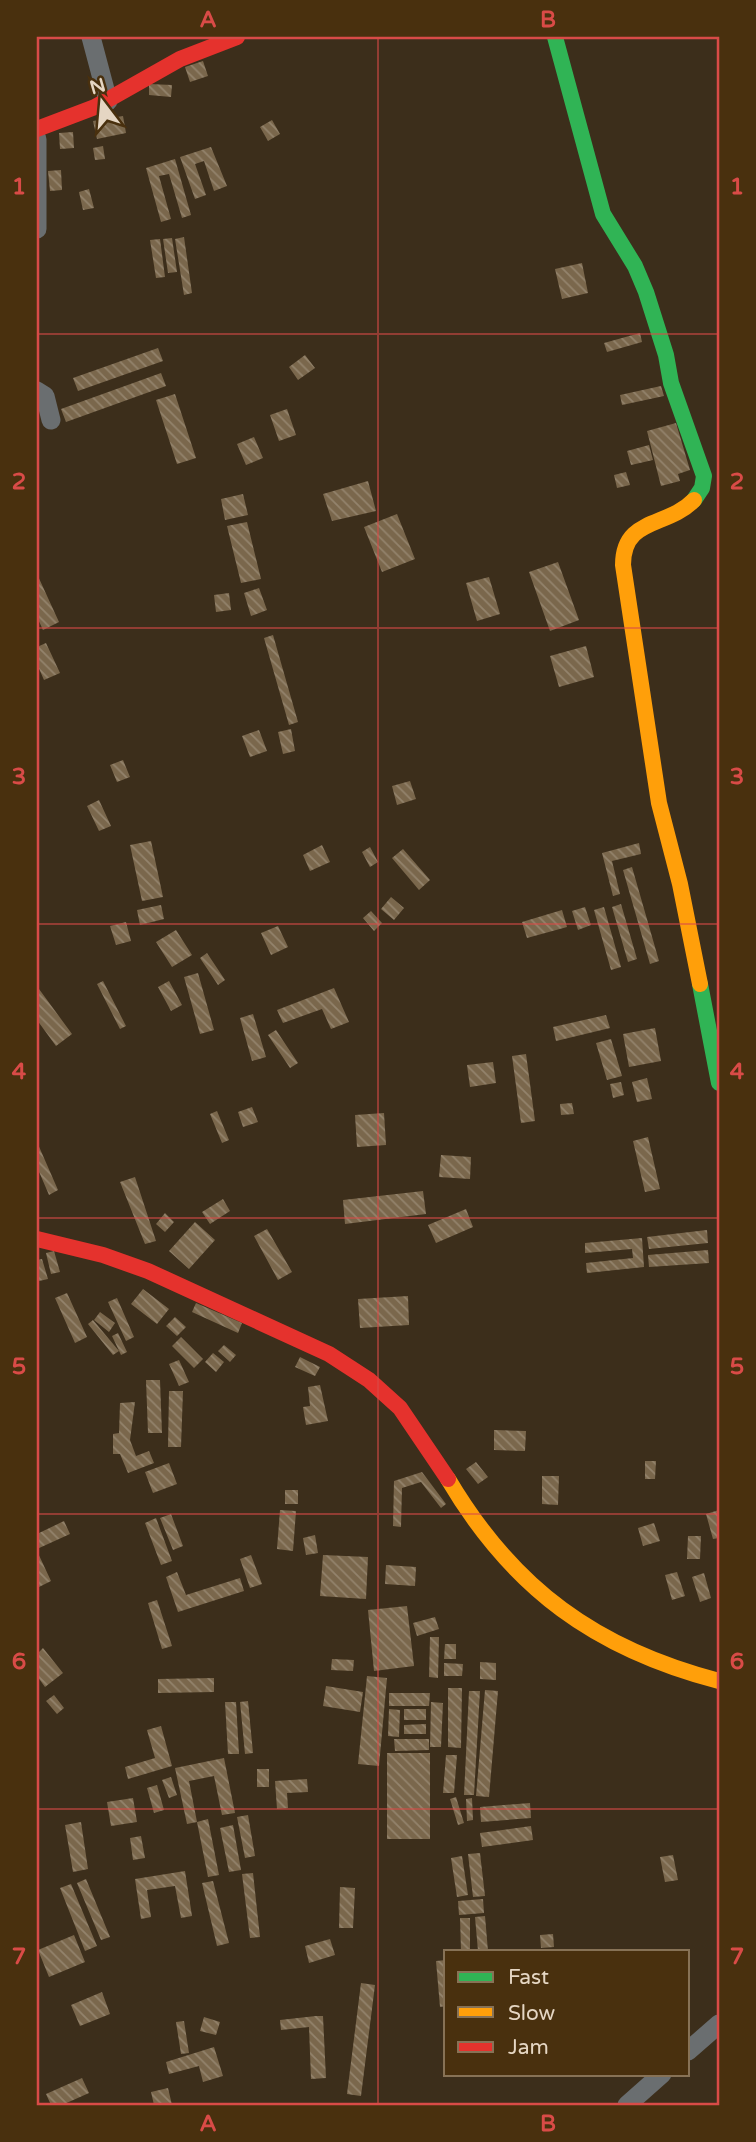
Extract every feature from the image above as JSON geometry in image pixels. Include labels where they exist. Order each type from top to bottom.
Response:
[{"type":"street","points":[[91,37],[108,101]]},
{"type":"street","points":[[37,129],[108,101],[133,83],[180,59],[237,37]]},
{"type":"street","points":[[555,37],[603,214],[635,267],[646,292],[666,355],[671,383],[704,476],[704,487],[693,505],[635,531],[628,537],[624,543],[623,578],[659,803],[682,895],[719,1083]]},
{"type":"street","points":[[37,139],[37,229]]},
{"type":"street","points":[[37,391],[45,396],[51,420]]},
{"type":"street","points":[[37,1239],[104,1255],[158,1275],[286,1332],[349,1365],[387,1395],[415,1424],[475,1522],[505,1559],[566,1617],[628,1653],[687,1674],[719,1681]]},
{"type":"street","points":[[690,2049],[719,2024]]},
{"type":"street","points":[[627,2105],[660,2076]]},
{"type":"building","points":[[203,61],[208,76],[190,82],[185,67]]},
{"type":"building","points":[[149,84],[172,85],[171,97],[149,95]]},
{"type":"building","points":[[123,116],[126,133],[97,139],[93,121]]},
{"type":"building","points":[[272,120],[280,134],[268,141],[260,127]]},
{"type":"building","points":[[73,132],[74,148],[60,149],[59,133]]},
{"type":"building","points":[[103,146],[105,159],[95,160],[93,148]]},
{"type":"building","points":[[211,147],[227,186],[214,191],[204,161],[195,164],[206,195],[195,199],[180,157]]},
{"type":"building","points":[[175,159],[191,215],[182,218],[169,174],[159,176],[171,219],[161,222],[146,168]]},
{"type":"building","points":[[61,170],[62,190],[50,191],[48,171]]},
{"type":"building","points":[[89,189],[94,208],[83,210],[79,192]]},
{"type":"building","points":[[184,237],[192,293],[184,295],[175,239]]},
{"type":"building","points":[[172,238],[177,272],[168,273],[163,239]]},
{"type":"building","points":[[160,239],[165,277],[156,278],[150,240]]},
{"type":"building","points":[[582,263],[588,293],[562,299],[555,269]]},
{"type":"building","points":[[640,333],[642,342],[607,352],[604,343]]},
{"type":"building","points":[[158,348],[163,361],[78,391],[73,378]]},
{"type":"building","points":[[305,355],[315,368],[298,380],[289,367]]},
{"type":"building","points":[[161,373],[166,386],[66,422],[61,409]]},
{"type":"building","points":[[661,386],[664,396],[622,405],[620,395]]},
{"type":"building","points":[[175,394],[196,458],[177,464],[156,400]]},
{"type":"building","points":[[287,409],[296,435],[279,441],[270,415]]},
{"type":"building","points":[[676,423],[690,470],[678,474],[680,481],[661,486],[647,431]]},
{"type":"building","points":[[254,437],[263,458],[246,465],[237,444]]},
{"type":"building","points":[[649,445],[653,460],[631,465],[627,451]]},
{"type":"building","points":[[626,472],[630,485],[617,488],[614,475]]},
{"type":"building","points":[[368,481],[376,511],[332,521],[323,494]]},
{"type":"building","points":[[243,494],[248,515],[225,520],[221,499]]},
{"type":"building","points":[[397,514],[415,559],[382,572],[364,527]]},
{"type":"building","points":[[247,522],[261,579],[241,583],[227,526]]},
{"type":"building","points":[[558,562],[579,620],[550,631],[529,572]]},
{"type":"building","points":[[37,574],[59,622],[43,630],[37,617]]},
{"type":"building","points":[[489,577],[500,614],[477,621],[466,583]]},
{"type":"building","points":[[259,588],[267,610],[251,616],[244,593]]},
{"type":"building","points":[[229,593],[231,610],[216,612],[214,595]]},
{"type":"building","points":[[273,635],[298,722],[289,725],[264,638]]},
{"type":"building","points":[[46,643],[60,673],[44,680],[37,664],[37,647]]},
{"type":"building","points":[[586,646],[594,677],[559,687],[550,656]]},
{"type":"building","points":[[291,729],[295,751],[283,754],[278,732]]},
{"type":"building","points":[[259,730],[267,751],[250,757],[242,736]]},
{"type":"building","points":[[123,760],[130,777],[117,782],[110,765]]},
{"type":"building","points":[[410,781],[416,799],[397,805],[392,786]]},
{"type":"building","points":[[99,800],[111,826],[99,831],[87,806]]},
{"type":"building","points":[[151,841],[163,897],[142,901],[130,845]]},
{"type":"building","points":[[639,843],[641,854],[612,861],[620,894],[613,896],[602,853]]},
{"type":"building","points":[[322,845],[330,862],[310,871],[303,855]]},
{"type":"building","points":[[370,847],[378,862],[370,867],[362,852]]},
{"type":"building","points":[[403,849],[430,880],[419,890],[392,858]]},
{"type":"building","points":[[632,867],[659,961],[650,964],[623,870]]},
{"type":"building","points":[[391,897],[404,908],[394,920],[381,909]]},
{"type":"building","points":[[621,904],[637,959],[628,962],[612,907]]},
{"type":"building","points":[[161,905],[164,919],[140,925],[137,910]]},
{"type":"building","points":[[585,907],[591,925],[578,930],[572,911]]},
{"type":"building","points":[[604,907],[621,967],[611,970],[594,910]]},
{"type":"building","points":[[562,910],[567,927],[527,938],[522,922]]},
{"type":"building","points":[[371,911],[382,923],[374,931],[363,918]]},
{"type":"building","points":[[126,922],[131,941],[116,945],[110,926]]},
{"type":"building","points":[[278,926],[288,947],[271,955],[261,933]]},
{"type":"building","points":[[176,930],[192,955],[172,967],[156,942]]},
{"type":"building","points":[[207,953],[225,980],[218,985],[200,958]]},
{"type":"building","points":[[198,973],[214,1030],[200,1034],[184,977]]},
{"type":"building","points":[[103,981],[126,1026],[120,1029],[97,984]]},
{"type":"building","points":[[169,981],[182,1005],[171,1011],[158,987]]},
{"type":"building","points":[[334,988],[349,1022],[331,1029],[322,1009],[283,1023],[277,1010]]},
{"type":"building","points":[[39,989],[72,1034],[56,1046],[37,1020]]},
{"type":"building","points":[[253,1014],[266,1057],[252,1061],[240,1018]]},
{"type":"building","points":[[606,1015],[610,1028],[556,1041],[553,1027]]},
{"type":"building","points":[[655,1028],[661,1061],[629,1067],[623,1034]]},
{"type":"building","points":[[276,1030],[298,1063],[290,1068],[268,1035]]},
{"type":"building","points":[[611,1039],[622,1076],[607,1080],[596,1043]]},
{"type":"building","points":[[526,1054],[535,1121],[521,1123],[512,1056]]},
{"type":"building","points":[[493,1062],[496,1083],[470,1087],[467,1065]]},
{"type":"building","points":[[647,1078],[652,1099],[637,1102],[632,1082]]},
{"type":"building","points":[[621,1082],[624,1095],[613,1098],[610,1084]]},
{"type":"building","points":[[572,1103],[574,1114],[561,1115],[560,1104]]},
{"type":"building","points":[[252,1107],[258,1122],[243,1127],[238,1112]]},
{"type":"building","points":[[217,1111],[229,1140],[222,1143],[210,1114]]},
{"type":"building","points":[[384,1113],[386,1145],[357,1147],[355,1115]]},
{"type":"building","points":[[648,1137],[660,1189],[645,1192],[633,1141]]},
{"type":"building","points":[[37,1142],[58,1190],[49,1195],[37,1167]]},
{"type":"building","points":[[441,1155],[471,1157],[470,1179],[439,1177]]},
{"type":"building","points":[[135,1177],[156,1241],[145,1244],[120,1182]]},
{"type":"building","points":[[423,1191],[426,1214],[345,1224],[343,1200]]},
{"type":"building","points":[[223,1199],[230,1211],[210,1224],[202,1212]]},
{"type":"building","points":[[466,1209],[473,1227],[436,1243],[428,1225]]},
{"type":"building","points":[[165,1213],[174,1222],[165,1232],[156,1224]]},
{"type":"building","points":[[195,1222],[215,1240],[189,1269],[169,1251]]},
{"type":"building","points":[[267,1229],[292,1272],[278,1280],[254,1236]]},
{"type":"building","points":[[707,1230],[708,1243],[649,1249],[647,1237]]},
{"type":"building","points":[[642,1238],[644,1267],[587,1273],[586,1263],[633,1258],[632,1249],[585,1253],[585,1243]]},
{"type":"building","points":[[708,1250],[709,1263],[649,1267],[648,1255]]},
{"type":"building","points":[[54,1251],[60,1272],[51,1274],[46,1253]]},
{"type":"building","points":[[42,1259],[48,1279],[39,1281],[37,1260]]},
{"type":"building","points":[[143,1289],[169,1309],[157,1324],[131,1304]]},
{"type":"building","points":[[67,1293],[87,1337],[75,1343],[55,1298]]},
{"type":"building","points":[[408,1296],[409,1325],[360,1328],[358,1299]]},
{"type":"building","points":[[117,1298],[134,1337],[126,1341],[108,1302]]},
{"type":"building","points":[[196,1303],[242,1323],[238,1333],[192,1312]]},
{"type":"building","points":[[100,1312],[115,1323],[109,1332],[94,1320]]},
{"type":"building","points":[[175,1317],[186,1327],[177,1336],[166,1326]]},
{"type":"building","points":[[93,1320],[119,1351],[113,1355],[88,1324]]},
{"type":"building","points":[[118,1333],[127,1352],[121,1355],[112,1336]]},
{"type":"building","points":[[181,1337],[203,1359],[194,1368],[172,1346]]},
{"type":"building","points":[[224,1345],[236,1355],[230,1362],[218,1351]]},
{"type":"building","points":[[213,1353],[224,1362],[216,1372],[205,1362]]},
{"type":"building","points":[[300,1357],[320,1367],[315,1376],[295,1367]]},
{"type":"building","points":[[179,1360],[189,1382],[179,1386],[169,1364]]},
{"type":"building","points":[[146,1380],[160,1380],[162,1433],[148,1433]]},
{"type":"building","points":[[320,1385],[328,1421],[306,1425],[303,1407],[310,1406],[308,1387]]},
{"type":"building","points":[[169,1391],[183,1391],[181,1447],[168,1447]]},
{"type":"building","points":[[135,1402],[130,1440],[136,1456],[149,1451],[154,1463],[128,1473],[120,1454],[113,1454],[113,1434],[119,1433],[120,1403]]},
{"type":"building","points":[[494,1430],[526,1431],[525,1451],[494,1450]]},
{"type":"building","points":[[645,1461],[656,1461],[655,1479],[645,1479]]},
{"type":"building","points":[[476,1462],[488,1477],[478,1484],[466,1469]]},
{"type":"building","points":[[169,1463],[177,1484],[153,1493],[145,1472]]},
{"type":"building","points":[[422,1472],[446,1504],[441,1508],[421,1482],[402,1488],[401,1527],[393,1526],[394,1481]]},
{"type":"building","points":[[542,1476],[559,1476],[558,1505],[542,1504]]},
{"type":"building","points":[[285,1490],[298,1490],[298,1504],[285,1504]]},
{"type":"building","points":[[280,1510],[296,1511],[293,1551],[277,1549]]},
{"type":"building","points":[[719,1510],[719,1538],[713,1539],[706,1514]]},
{"type":"building","points":[[171,1514],[183,1546],[173,1550],[160,1518]]},
{"type":"building","points":[[156,1518],[172,1561],[161,1565],[145,1523]]},
{"type":"building","points":[[64,1521],[70,1534],[37,1549],[37,1534]]},
{"type":"building","points":[[654,1523],[660,1541],[643,1546],[638,1528]]},
{"type":"building","points":[[315,1535],[318,1553],[306,1555],[303,1538]]},
{"type":"building","points":[[688,1536],[701,1536],[700,1559],[687,1559]]},
{"type":"building","points":[[37,1551],[51,1581],[39,1587],[37,1582]]},
{"type":"building","points":[[251,1555],[262,1584],[250,1588],[240,1559]]},
{"type":"building","points":[[323,1555],[368,1557],[366,1599],[320,1596]]},
{"type":"building","points":[[386,1565],[416,1567],[415,1586],[385,1584]]},
{"type":"building","points":[[177,1572],[186,1595],[240,1578],[244,1591],[178,1612],[166,1577]]},
{"type":"building","points":[[677,1572],[685,1596],[672,1600],[665,1575]]},
{"type":"building","points":[[704,1573],[711,1598],[700,1602],[692,1577]]},
{"type":"building","points":[[157,1600],[172,1646],[162,1649],[148,1603]]},
{"type":"building","points":[[407,1606],[414,1666],[374,1671],[368,1610]]},
{"type":"building","points":[[435,1617],[439,1629],[417,1636],[413,1623]]},
{"type":"building","points":[[430,1637],[439,1637],[438,1678],[429,1677]]},
{"type":"building","points":[[445,1644],[456,1644],[456,1659],[444,1659]]},
{"type":"building","points":[[43,1648],[63,1673],[45,1687],[37,1676],[37,1654]]},
{"type":"building","points":[[332,1659],[354,1660],[353,1671],[331,1670]]},
{"type":"building","points":[[480,1662],[496,1663],[496,1680],[480,1679]]},
{"type":"building","points":[[444,1663],[463,1664],[462,1676],[444,1676]]},
{"type":"building","points":[[367,1676],[387,1678],[379,1766],[358,1764]]},
{"type":"building","points":[[214,1678],[214,1692],[158,1693],[158,1679]]},
{"type":"building","points":[[326,1686],[363,1692],[360,1712],[323,1706]]},
{"type":"building","points":[[448,1688],[462,1688],[461,1748],[448,1747]]},
{"type":"building","points":[[485,1690],[498,1691],[489,1797],[476,1796]]},
{"type":"building","points":[[469,1691],[480,1691],[474,1795],[464,1795]]},
{"type":"building","points":[[389,1693],[430,1693],[429,1706],[389,1706]]},
{"type":"building","points":[[54,1695],[64,1708],[57,1714],[46,1701]]},
{"type":"building","points":[[248,1701],[253,1753],[245,1754],[240,1702]]},
{"type":"building","points":[[225,1702],[236,1702],[239,1754],[228,1754]]},
{"type":"building","points":[[431,1702],[443,1703],[441,1747],[430,1747]]},
{"type":"building","points":[[389,1709],[400,1710],[399,1737],[388,1736]]},
{"type":"building","points":[[404,1709],[426,1709],[426,1720],[404,1720]]},
{"type":"building","points":[[426,1724],[426,1734],[404,1734],[404,1725]]},
{"type":"building","points":[[161,1726],[172,1766],[128,1779],[125,1767],[155,1758],[147,1730]]},
{"type":"building","points":[[394,1739],[429,1739],[429,1750],[395,1751]]},
{"type":"building","points":[[387,1753],[430,1753],[430,1839],[387,1839]]},
{"type":"building","points":[[446,1755],[457,1755],[454,1793],[443,1793]]},
{"type":"building","points":[[224,1758],[235,1813],[222,1815],[214,1776],[189,1781],[197,1822],[187,1824],[175,1768]]},
{"type":"building","points":[[257,1769],[269,1769],[269,1787],[257,1787]]},
{"type":"building","points":[[171,1777],[177,1795],[169,1798],[162,1780]]},
{"type":"building","points":[[307,1779],[308,1792],[287,1793],[288,1808],[277,1809],[275,1781]]},
{"type":"building","points":[[157,1785],[164,1810],[154,1813],[147,1788]]},
{"type":"building","points":[[456,1797],[464,1823],[458,1825],[450,1799]]},
{"type":"building","points":[[133,1798],[137,1822],[111,1826],[107,1802]]},
{"type":"building","points":[[472,1798],[473,1820],[467,1821],[466,1799]]},
{"type":"building","points":[[530,1803],[531,1818],[481,1822],[480,1807]]},
{"type":"building","points":[[248,1815],[255,1856],[245,1858],[237,1817]]},
{"type":"building","points":[[208,1819],[219,1875],[208,1877],[197,1822]]},
{"type":"building","points":[[81,1822],[88,1869],[73,1872],[65,1825]]},
{"type":"building","points":[[233,1825],[241,1870],[229,1872],[220,1828]]},
{"type":"building","points":[[531,1826],[533,1840],[482,1847],[480,1833]]},
{"type":"building","points":[[141,1836],[145,1858],[133,1860],[130,1838]]},
{"type":"building","points":[[480,1853],[485,1896],[473,1897],[468,1854]]},
{"type":"building","points":[[673,1855],[678,1880],[665,1882],[660,1857]]},
{"type":"building","points":[[462,1856],[468,1895],[457,1897],[451,1858]]},
{"type":"building","points":[[185,1871],[192,1916],[181,1918],[175,1886],[147,1890],[151,1917],[141,1919],[135,1879]]},
{"type":"building","points":[[253,1873],[260,1937],[250,1938],[242,1874]]},
{"type":"building","points":[[86,1879],[110,1937],[101,1940],[77,1883]]},
{"type":"building","points":[[213,1881],[229,1943],[217,1946],[202,1883]]},
{"type":"building","points":[[71,1884],[97,1946],[85,1951],[60,1888]]},
{"type":"building","points":[[340,1887],[355,1888],[353,1928],[339,1928]]},
{"type":"building","points":[[483,1899],[484,1913],[459,1915],[458,1901]]},
{"type":"building","points":[[485,1916],[488,1950],[478,1950],[475,1917]]},
{"type":"building","points":[[460,1918],[470,1918],[470,1950],[461,1950]]},
{"type":"building","points":[[553,1934],[554,1947],[541,1948],[540,1935]]},
{"type":"building","points":[[74,1935],[85,1962],[49,1977],[38,1950]]},
{"type":"building","points":[[330,1939],[335,1955],[309,1963],[305,1946]]},
{"type":"building","points":[[444,1960],[444,2006],[440,2007],[436,1961]]},
{"type":"building","points":[[361,1983],[375,1985],[361,2096],[347,2094]]},
{"type":"building","points":[[102,1992],[110,2014],[80,2026],[71,2005]]},
{"type":"building","points":[[323,2016],[326,2078],[311,2079],[309,2027],[281,2030],[280,2020]]},
{"type":"building","points":[[204,2017],[220,2022],[216,2035],[200,2031]]},
{"type":"building","points":[[184,2021],[189,2053],[181,2054],[176,2022]]},
{"type":"building","points":[[214,2047],[223,2076],[203,2082],[199,2066],[169,2074],[166,2062]]},
{"type":"building","points":[[82,2078],[89,2093],[62,2105],[51,2105],[46,2094]]},
{"type":"building","points":[[168,2088],[172,2105],[154,2105],[151,2092]]},
{"type":"traffic: fast","points":[[555,37],[603,214],[635,266],[646,292],[666,355],[671,383],[704,476],[702,488],[694,500]]},
{"type":"traffic: fast","points":[[700,984],[719,1083]]},
{"type":"traffic: slow","points":[[694,500],[683,509],[638,531],[625,550],[623,565],[659,803],[680,884],[700,984]]},
{"type":"traffic: slow","points":[[448,1479],[473,1518],[500,1552],[530,1583],[562,1609],[596,1632],[634,1651],[675,1668],[719,1681]]},
{"type":"traffic: jam","points":[[37,129],[95,107],[180,59],[237,37]]},
{"type":"traffic: jam","points":[[37,1239],[103,1255],[148,1271],[329,1354],[369,1380],[400,1408],[448,1479]]}]
